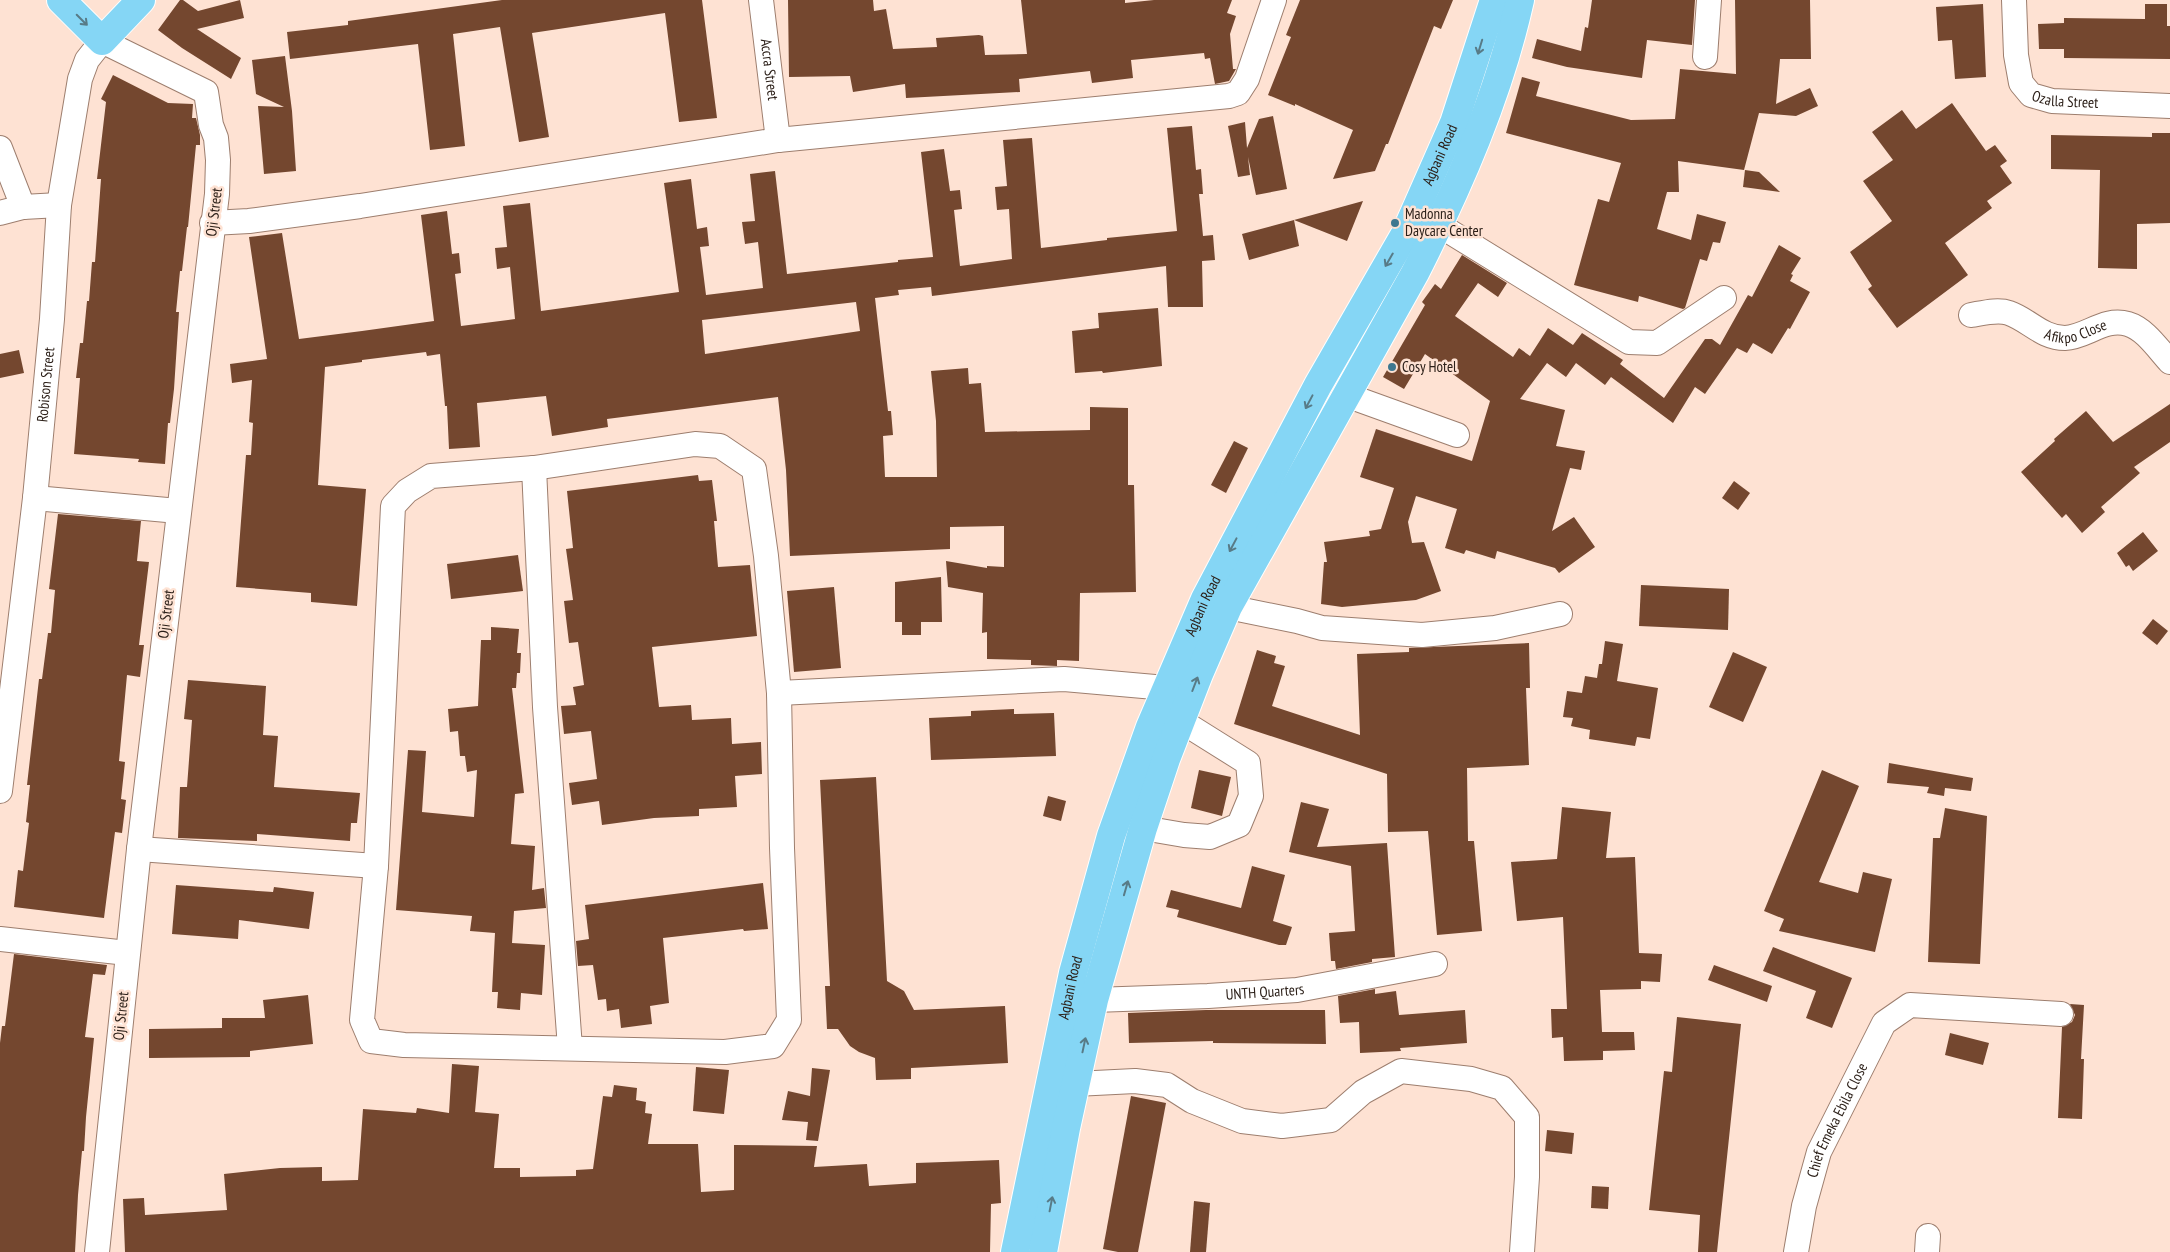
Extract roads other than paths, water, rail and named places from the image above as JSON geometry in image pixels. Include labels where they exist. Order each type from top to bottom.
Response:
[{"type":"main road","points":[[61,0],[102,41],[140,0]]},
{"type":"main road","name":"Agbani Road","points":[[1015,1252],[1073,973],[1111,836],[1150,727],[1214,582],[1318,385],[1405,234],[1454,123],[1494,0]]},
{"type":"main road","name":"Agbani Road","points":[[1042,1252],[1094,1000],[1143,828],[1181,721],[1228,608],[1439,225],[1469,156],[1496,83],[1520,0]]},
{"type":"street","name":"Accra Street","points":[[760,0],[778,140]]},
{"type":"street","points":[[212,223],[249,221],[360,206],[778,140],[1229,96],[1238,93],[1247,80],[1274,0]]},
{"type":"street","points":[[1705,58],[1710,0]]},
{"type":"street","name":"Ozalla Street","points":[[2014,0],[2016,55],[2021,82],[2031,95],[2052,101],[2170,106]]},
{"type":"street","name":"Robison Street","points":[[0,791],[35,498],[52,319],[59,205],[80,79],[87,60],[102,41]]},
{"type":"street","name":"Oji Street","points":[[96,1252],[127,953],[216,194],[218,160],[216,138],[211,125],[206,92],[102,41]]},
{"type":"street","points":[[0,148],[23,207]]},
{"type":"street","points":[[0,213],[23,207],[59,205]]},
{"type":"street","points":[[1439,225],[1629,342],[1657,343],[1724,298]]},
{"type":"street","name":"Afikpo Close","points":[[1972,315],[1992,311],[2009,313],[2047,335],[2066,338],[2109,322],[2128,324],[2138,329],[2170,362]]},
{"type":"street","points":[[1346,395],[1457,435]]},
{"type":"street","points":[[695,444],[720,446],[754,469],[766,556],[779,693],[782,848],[789,1020],[773,1046],[725,1052],[404,1045],[371,1041],[362,1020],[376,866],[393,506],[407,491],[431,476],[534,468],[695,444]]},
{"type":"street","points":[[534,468],[545,707],[570,1048]]},
{"type":"street","points":[[35,498],[178,511]]},
{"type":"street","points":[[1228,608],[1297,621],[1322,628],[1422,635],[1495,628],[1560,614]]},
{"type":"street","points":[[779,693],[1064,679],[1166,688]]},
{"type":"street","points":[[1143,828],[1210,837],[1239,825],[1251,796],[1248,763],[1181,721]]},
{"type":"street","points":[[139,849],[376,866]]},
{"type":"street","points":[[0,939],[127,953]]},
{"type":"street","name":"UNTH Quarters","points":[[1094,1000],[1208,996],[1297,990],[1435,964]]},
{"type":"street","name":"Chief Emeka Ebila Close","points":[[1796,1252],[1804,1206],[1819,1152],[1884,1024],[1910,1005],[2060,1014]]},
{"type":"street","points":[[1076,1084],[1135,1081],[1167,1085],[1192,1101],[1242,1121],[1282,1126],[1331,1120],[1363,1092],[1401,1071],[1471,1079],[1502,1088],[1526,1117],[1527,1177],[1522,1252]]},
{"type":"place","name":"Madonna Daycare Center","points":[[1395,223]]},
{"type":"place","name":"Cosy Hotel","points":[[1392,367]]}]
